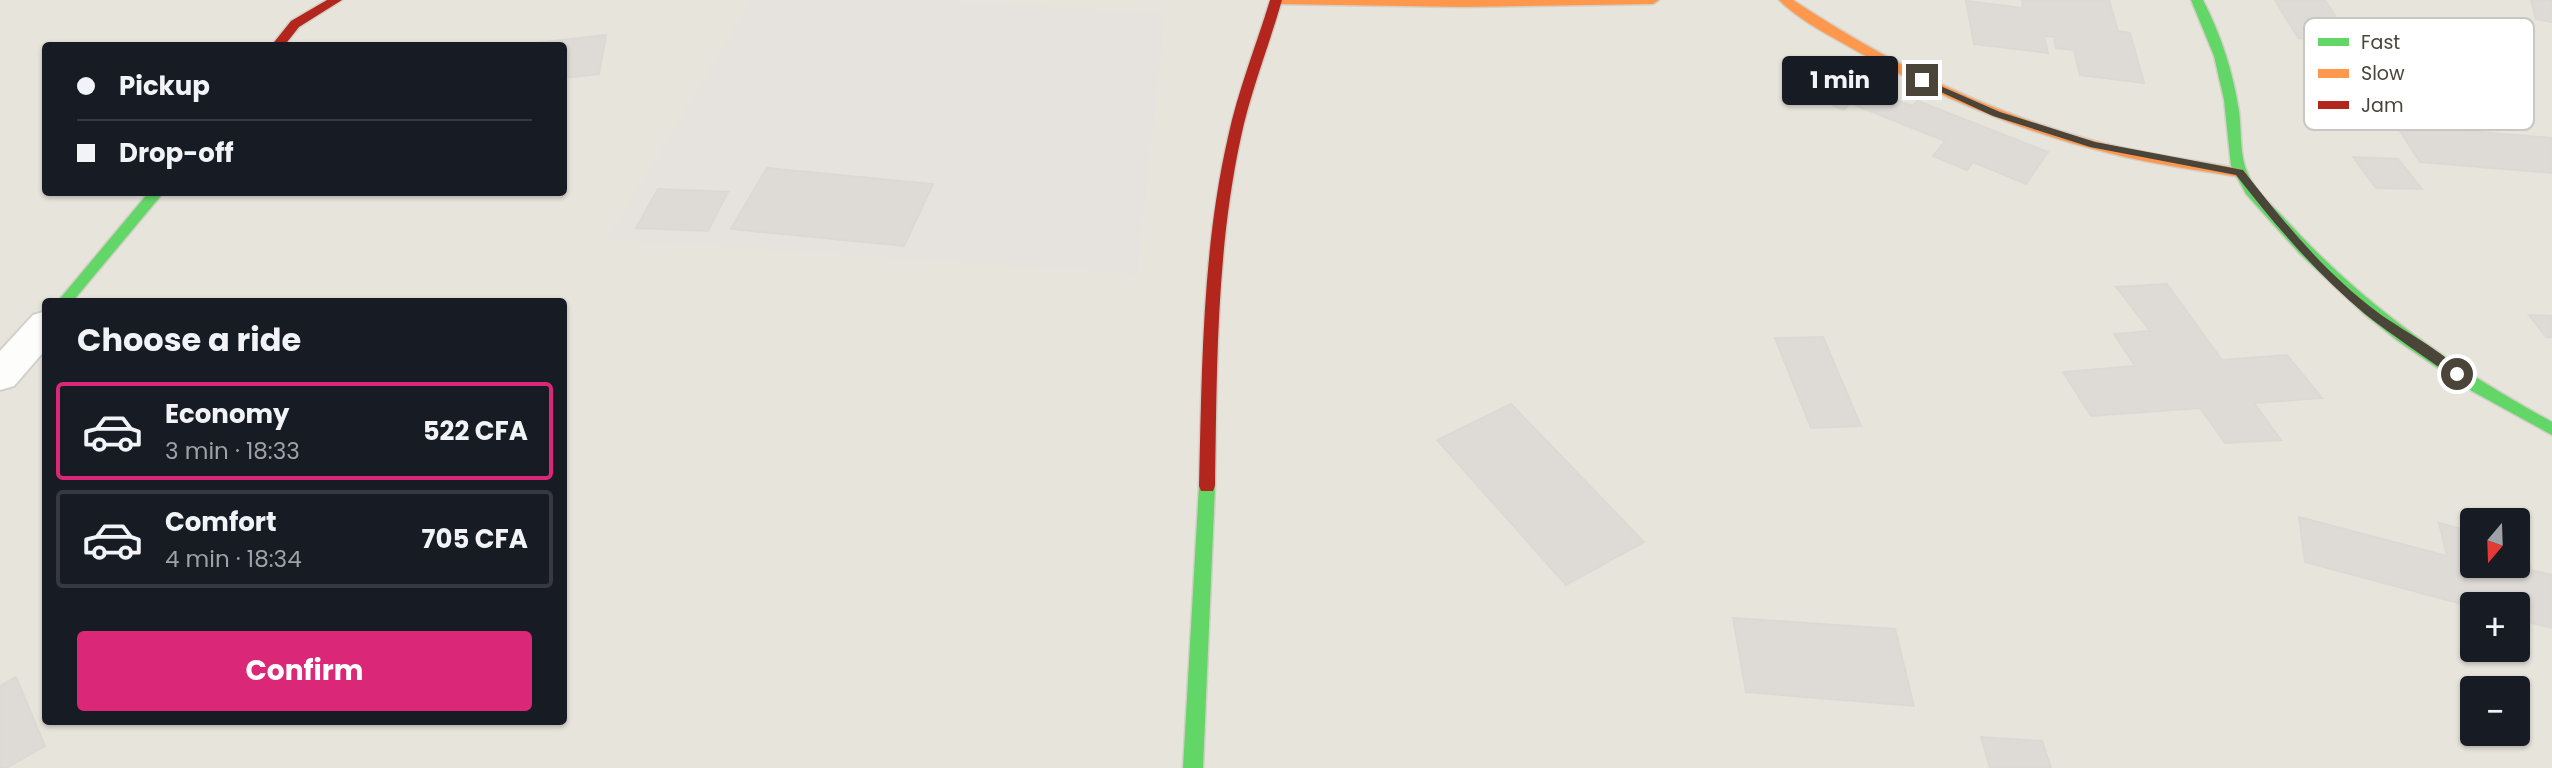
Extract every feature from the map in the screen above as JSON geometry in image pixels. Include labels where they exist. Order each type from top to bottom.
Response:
[{"type":"street","points":[[280,42],[295,24],[336,0]]},
{"type":"street","points":[[1194,768],[1205,594],[1215,292],[1230,158],[1240,112],[1277,0],[1463,3],[1653,0]]},
{"type":"street","points":[[1786,0],[1825,29],[1897,69],[1997,114],[2094,145],[2240,173]]},
{"type":"street","points":[[2197,0],[2214,29],[2224,62],[2240,173],[2280,224],[2330,276],[2370,312],[2438,362],[2513,409],[2552,429]]},
{"type":"street","points":[[68,298],[154,196]]},
{"type":"street","points":[[0,376],[42,329]]},
{"type":"shaded area","points":[[0,0],[2552,0],[2552,768],[0,768]]},
{"type":"shaded area","points":[[752,0],[935,0],[1165,14],[1137,274],[607,239]]},
{"type":"building","points":[[2022,0],[2109,0],[2118,31],[2130,33],[2144,83],[2080,75],[2074,50],[2056,48],[2054,37],[2044,36],[2048,53],[1974,44],[1966,1],[2023,8]]},
{"type":"building","points":[[2275,0],[2325,0],[2336,18],[2304,18],[2304,39],[2298,38]]},
{"type":"building","points":[[2531,0],[2552,0],[2552,22],[2536,19]]},
{"type":"building","points":[[606,35],[599,74],[567,78],[567,42],[546,42]]},
{"type":"building","points":[[1818,69],[1912,106],[1918,101],[2048,152],[2026,184],[1973,162],[1967,170],[1933,156],[1945,141],[1850,103],[1844,110],[1798,90]]},
{"type":"building","points":[[2399,130],[2456,130],[2552,138],[2552,173],[2420,162]]},
{"type":"building","points":[[2353,157],[2398,159],[2422,189],[2376,188]]},
{"type":"building","points":[[767,168],[933,184],[904,246],[731,229]]},
{"type":"building","points":[[658,189],[728,192],[708,231],[636,228]]},
{"type":"building","points":[[2167,284],[2222,360],[2287,355],[2322,398],[2254,403],[2281,440],[2225,443],[2200,408],[2091,416],[2063,372],[2135,366],[2114,334],[2150,331],[2116,287]]},
{"type":"building","points":[[2529,315],[2552,316],[2552,337],[2546,337]]},
{"type":"building","points":[[1823,337],[1861,426],[1811,428],[1775,338]]},
{"type":"building","points":[[1511,404],[1644,542],[1566,585],[1437,440]]},
{"type":"building","points":[[2299,517],[2447,556],[2439,523],[2460,529],[2460,578],[2530,578],[2530,566],[2531,570],[2552,575],[2552,628],[2530,622],[2530,592],[2460,592],[2460,604],[2305,562]]},
{"type":"building","points":[[1733,618],[1895,629],[1914,706],[1746,692]]},
{"type":"building","points":[[16,677],[45,746],[6,768],[0,768],[0,686]]},
{"type":"building","points":[[1981,737],[2042,741],[2051,768],[1990,768]]},
{"type":"traffic: fast","points":[[2197,0],[2225,70],[2238,166],[2251,191],[2305,251],[2369,310],[2439,362],[2552,429]]},
{"type":"traffic: fast","points":[[68,298],[154,196]]},
{"type":"traffic: fast","points":[[1193,768],[1207,486]]},
{"type":"traffic: slow","points":[[1278,0],[1463,3],[1653,0]]},
{"type":"traffic: slow","points":[[1785,0],[1894,67],[2011,119],[2111,150],[2240,173]]},
{"type":"traffic: jam","points":[[280,42],[295,24],[336,0]]},
{"type":"traffic: jam","points":[[1207,486],[1212,311],[1226,181],[1238,121],[1276,0]]},
{"type":"route","points":[[1922,80],[1997,114],[2094,145],[2240,173],[2280,224],[2330,276],[2370,312],[2457,374]]}]
